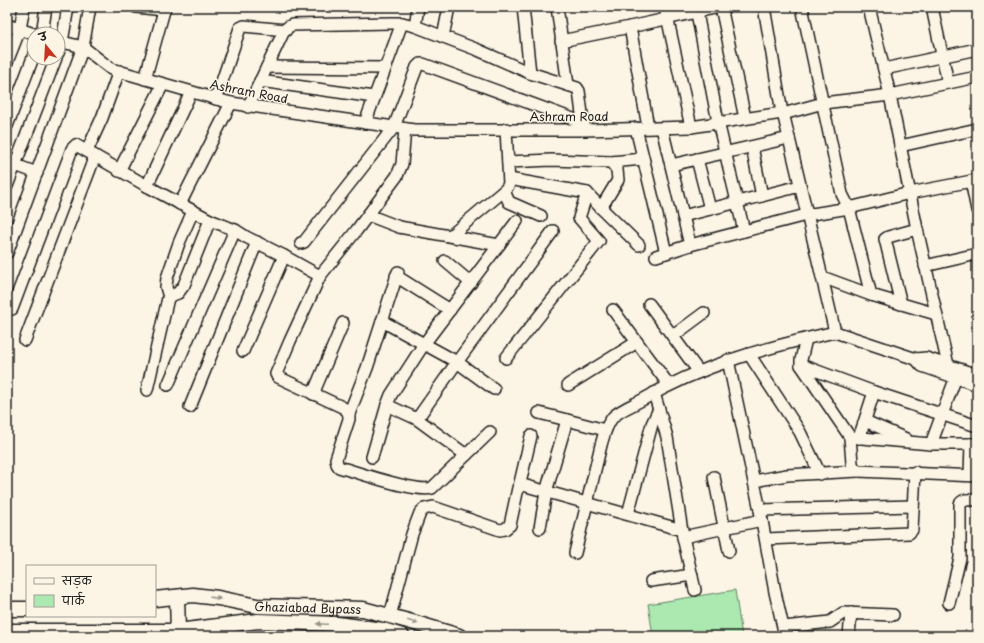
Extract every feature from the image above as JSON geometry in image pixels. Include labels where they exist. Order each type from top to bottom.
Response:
[{"type":"main road","name":"Ghaziabad Bypass","points":[[156,599],[177,598],[193,595],[218,598],[257,606],[363,608],[445,634],[459,636]]},
{"type":"main road","points":[[177,598],[178,631]]},
{"type":"main road","points":[[7,609],[26,609]]},
{"type":"main road","name":"Ghaziabad Bypass","points":[[7,631],[178,631],[258,621],[337,624],[383,630],[402,636]]},
{"type":"street","points":[[7,62],[20,30],[24,7]]},
{"type":"street","points":[[43,26],[46,7]]},
{"type":"street","points":[[64,26],[68,7]]},
{"type":"street","points":[[7,253],[83,47],[90,7]]},
{"type":"street","points":[[136,7],[164,9],[145,79]]},
{"type":"street","points":[[415,26],[418,7]]},
{"type":"street","points":[[443,37],[449,7]]},
{"type":"street","points":[[523,7],[530,73]]},
{"type":"street","points":[[557,7],[568,85]]},
{"type":"street","points":[[665,7],[691,126]]},
{"type":"street","points":[[562,41],[720,7],[745,118]]},
{"type":"street","points":[[764,7],[782,114],[789,138],[834,332]]},
{"type":"street","points":[[802,7],[842,194],[849,208],[871,295]]},
{"type":"street","points":[[869,7],[890,95],[936,314],[946,369],[956,377],[977,385]]},
{"type":"street","points":[[932,7],[948,83]]},
{"type":"street","points":[[697,13],[718,122],[744,231]]},
{"type":"street","points":[[365,123],[402,23]]},
{"type":"street","points":[[248,107],[282,33],[288,27],[296,24],[402,23],[415,26],[478,50],[530,73],[578,89],[584,127]]},
{"type":"street","points":[[7,25],[26,32]]},
{"type":"street","points":[[216,99],[240,28],[244,26],[286,30]]},
{"type":"street","points":[[630,27],[648,127]]},
{"type":"street","name":"Ashram Road","points":[[66,43],[83,47],[111,69],[119,72],[231,103],[248,107],[414,130],[584,127],[662,128],[691,126],[782,114],[822,104],[890,95],[977,77]]},
{"type":"street","points":[[884,69],[977,49]]},
{"type":"street","points":[[349,414],[348,411],[342,407],[278,378],[276,372],[320,276],[368,215],[400,170],[402,164],[400,128],[417,67],[420,64],[423,64],[584,127]]},
{"type":"street","points":[[7,126],[30,66]]},
{"type":"street","points":[[7,186],[11,164],[53,66]]},
{"type":"street","points":[[267,67],[385,68]]},
{"type":"street","points":[[25,340],[119,72]]},
{"type":"street","points":[[260,81],[374,97]]},
{"type":"street","points":[[119,172],[163,84]]},
{"type":"street","points":[[147,186],[191,92]]},
{"type":"street","points":[[180,204],[231,103]]},
{"type":"street","points":[[301,243],[304,242],[400,128]]},
{"type":"street","points":[[636,128],[661,254],[806,215],[849,208],[910,193],[974,180],[977,210]]},
{"type":"street","points":[[662,128],[690,245]]},
{"type":"street","points":[[450,236],[504,192],[508,184],[506,129]]},
{"type":"street","points":[[900,146],[977,129]]},
{"type":"street","points":[[671,165],[789,138]]},
{"type":"street","points":[[12,309],[74,146],[77,146],[91,154],[119,172],[210,220],[235,230],[320,276]]},
{"type":"street","points":[[752,147],[762,196]]},
{"type":"street","points":[[508,162],[551,160],[611,162],[643,159]]},
{"type":"street","points":[[697,159],[710,209]]},
{"type":"street","points":[[601,208],[618,180],[617,170],[611,162]]},
{"type":"street","points":[[11,164],[37,173]]},
{"type":"street","points":[[508,180],[587,194],[639,245]]},
{"type":"street","points":[[683,216],[800,186]]},
{"type":"street","points":[[504,192],[510,202],[540,216]]},
{"type":"street","points":[[506,358],[599,241],[579,218],[587,194]]},
{"type":"street","points":[[147,390],[169,297],[166,287],[167,278],[179,243],[193,211]]},
{"type":"street","points":[[368,215],[399,227],[499,245]]},
{"type":"street","points":[[169,297],[178,293],[184,285],[210,220]]},
{"type":"street","points":[[372,457],[391,395],[424,344],[517,220]]},
{"type":"street","points":[[901,304],[885,239],[917,228]]},
{"type":"street","points":[[168,385],[235,230]]},
{"type":"street","points":[[417,419],[553,230]]},
{"type":"street","points":[[190,406],[257,242]]},
{"type":"street","points":[[925,266],[977,254]]},
{"type":"street","points":[[243,351],[284,256]]},
{"type":"street","points":[[445,261],[471,283]]},
{"type":"street","points":[[450,310],[397,274],[367,368],[349,414],[349,419],[336,459],[337,464],[339,467],[393,483],[426,490],[432,488],[490,432]]},
{"type":"street","points":[[822,277],[871,295],[936,314]]},
{"type":"street","points":[[649,304],[699,372]]},
{"type":"street","points":[[613,310],[669,385]]},
{"type":"street","points":[[673,336],[704,313]]},
{"type":"street","points":[[382,322],[457,362],[494,389]]},
{"type":"street","points":[[314,394],[343,323]]},
{"type":"street","points":[[575,553],[605,430],[614,416],[669,385],[728,360],[834,332],[916,359],[922,366],[977,375]]},
{"type":"street","points":[[806,339],[801,365],[854,438]]},
{"type":"street","points":[[568,385],[636,342]]},
{"type":"street","points":[[748,354],[800,432],[820,474]]},
{"type":"street","points":[[728,360],[784,631],[830,622],[842,614],[893,615]]},
{"type":"street","points":[[801,365],[874,392],[977,426]]},
{"type":"street","points":[[931,444],[956,377]]},
{"type":"street","points":[[858,471],[853,467],[852,463],[854,438],[865,421],[874,392]]},
{"type":"street","points":[[654,393],[667,437],[682,534],[695,590]]},
{"type":"street","points":[[387,405],[417,419],[466,455]]},
{"type":"street","points":[[628,514],[652,424],[659,409]]},
{"type":"street","points":[[539,412],[605,430]]},
{"type":"street","points":[[540,528],[546,492],[567,420]]},
{"type":"street","points":[[865,421],[915,442]]},
{"type":"street","points":[[390,616],[412,534],[420,513],[424,509],[433,507],[500,530],[505,529],[510,525],[532,436]]},
{"type":"street","points":[[754,481],[787,475],[858,471],[915,472],[974,476],[974,444],[931,444],[854,438]]},
{"type":"street","points":[[766,539],[908,534],[912,530],[915,472]]},
{"type":"street","points":[[714,477],[729,551]]},
{"type":"street","points":[[519,487],[523,485],[586,504],[628,514],[682,534],[724,528],[761,515],[913,506]]},
{"type":"street","points":[[432,488],[433,507]]},
{"type":"street","points":[[948,603],[960,558],[960,504],[965,500],[977,500]]},
{"type":"street","points":[[651,581],[692,575]]},
{"type":"street","points":[[849,636],[851,613]]},
{"type":"green space","points":[[735,590],[742,636],[653,636],[648,604]]}]
